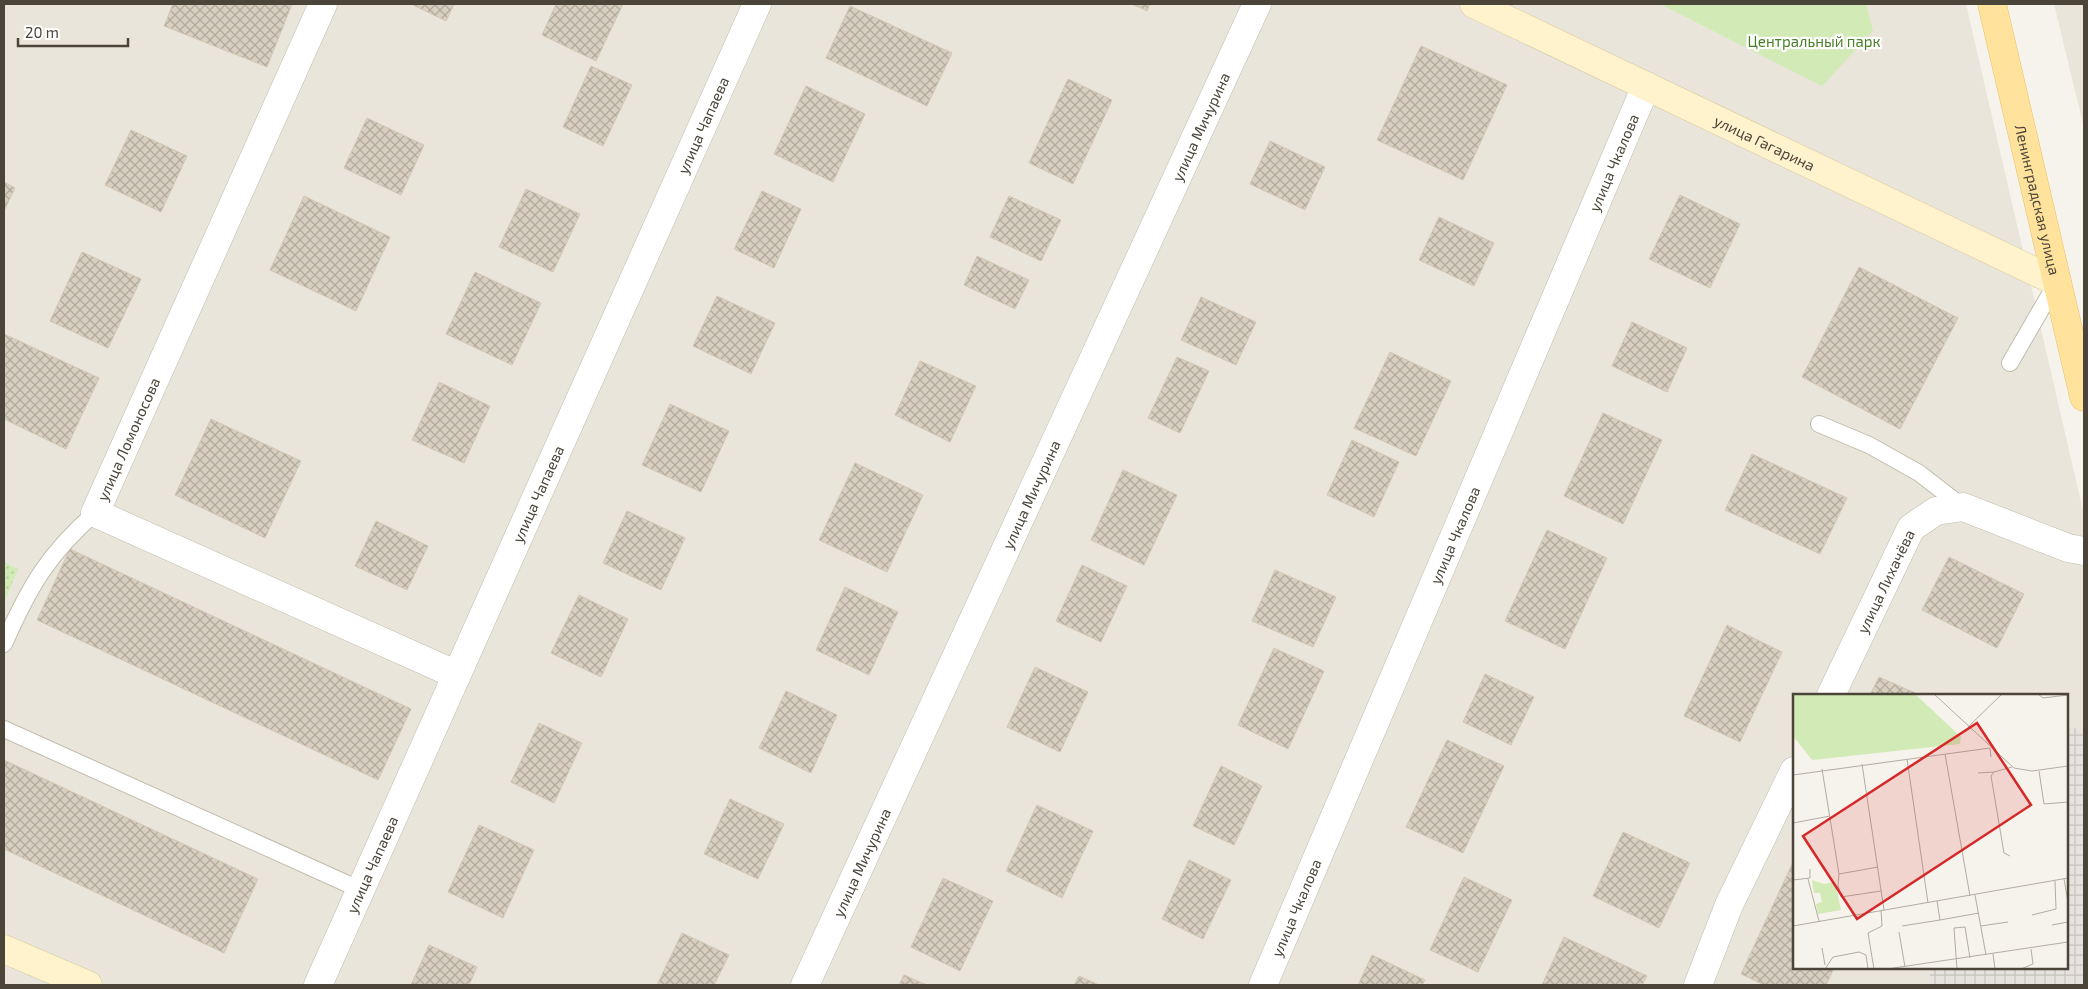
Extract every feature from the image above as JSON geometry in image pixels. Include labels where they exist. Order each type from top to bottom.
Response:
[{"type":"main road","name":"Ленинградская улица","points":[[1992,4],[2084,397]]},
{"type":"street","name":"улица Ломоносова","points":[[323,4],[95,513],[457,675]]},
{"type":"street","name":"улица Чапаева","points":[[318,985],[757,4]]},
{"type":"street","name":"улица Мичурина","points":[[805,985],[1257,4]]},
{"type":"street","name":"улица Гагарина","points":[[1474,4],[2057,282]]},
{"type":"street","name":"улица Чкалова","points":[[1263,985],[1646,86]]},
{"type":"street","points":[[1963,506],[2068,548],[2084,551]]},
{"type":"street","name":"улица Лихачёва","points":[[1831,694],[1911,528],[1936,511],[1963,506]]},
{"type":"street","points":[[1698,985],[1729,905],[1793,773]]},
{"type":"street","points":[[4,949],[88,985]]},
{"type":"lane","points":[[2010,363],[2057,282]]},
{"type":"lane","points":[[1819,424],[1869,444],[1919,473],[1963,506]]},
{"type":"lane","points":[[4,644],[22,603],[50,558],[70,535],[95,513]]},
{"type":"lane","points":[[4,729],[361,890]]},
{"type":"shaded area","points":[[4,4],[1966,4],[2084,515],[2084,985],[4,985]]},
{"type":"shaded area","points":[[2054,4],[2084,4],[2084,128]]},
{"type":"shaded area","points":[[2068,725],[2084,732],[2084,985],[1927,985],[1932,969],[2068,969]]},
{"type":"green space","name":"Центральный парк","points":[[1660,4],[1866,4],[1873,31],[1822,86]]},
{"type":"green space","points":[[4,562],[18,569],[4,603]]},
{"type":"building","points":[[173,4],[292,4],[267,67],[164,26]]},
{"type":"building","points":[[411,4],[454,4],[446,21]]},
{"type":"building","points":[[556,4],[623,4],[596,61],[542,35]]},
{"type":"building","points":[[1132,4],[1150,4],[1147,11]]},
{"type":"building","points":[[850,6],[952,53],[927,106],[826,58]]},
{"type":"building","points":[[1421,46],[1507,85],[1463,180],[1377,140]]},
{"type":"building","points":[[591,66],[632,85],[603,146],[563,127]]},
{"type":"building","points":[[1068,79],[1112,100],[1073,184],[1029,163]]},
{"type":"building","points":[[806,86],[865,114],[833,182],[774,154]]},
{"type":"building","points":[[367,118],[424,145],[401,195],[344,168]]},
{"type":"building","points":[[131,130],[187,156],[161,212],[105,185]]},
{"type":"building","points":[[1270,141],[1325,167],[1305,210],[1250,184]]},
{"type":"building","points":[[4,182],[15,188],[4,211]]},
{"type":"building","points":[[526,189],[580,214],[553,272],[499,247]]},
{"type":"building","points":[[762,191],[801,209],[774,268],[734,249]]},
{"type":"building","points":[[1680,195],[1740,224],[1710,288],[1649,259]]},
{"type":"building","points":[[304,196],[390,237],[356,311],[270,270]]},
{"type":"building","points":[[1009,196],[1061,220],[1041,261],[990,237]]},
{"type":"building","points":[[1439,217],[1494,243],[1474,286],[1419,260]]},
{"type":"building","points":[[82,252],[141,279],[108,348],[50,321]]},
{"type":"building","points":[[977,256],[1029,280],[1015,309],[964,285]]},
{"type":"building","points":[[1859,267],[1958,318],[1900,429],[1802,377]]},
{"type":"building","points":[[475,272],[541,303],[512,365],[446,334]]},
{"type":"building","points":[[717,296],[775,323],[751,374],[693,346]]},
{"type":"building","points":[[1201,297],[1256,322],[1236,365],[1181,340]]},
{"type":"building","points":[[1632,322],[1687,348],[1667,392],[1612,366]]},
{"type":"building","points":[[4,334],[99,378],[66,449],[4,419]]},
{"type":"building","points":[[1390,352],[1451,381],[1416,456],[1354,428]]},
{"type":"building","points":[[1177,357],[1209,371],[1180,433],[1148,418]]},
{"type":"building","points":[[920,361],[976,386],[950,442],[895,415]]},
{"type":"building","points":[[439,382],[490,406],[464,463],[412,440]]},
{"type":"building","points":[[670,404],[729,431],[701,492],[642,465]]},
{"type":"building","points":[[1603,413],[1662,440],[1623,524],[1564,496]]},
{"type":"building","points":[[211,419],[301,461],[265,538],[175,495]]},
{"type":"building","points":[[1352,440],[1399,462],[1374,517],[1327,495]]},
{"type":"building","points":[[1752,454],[1847,498],[1820,554],[1725,510]]},
{"type":"building","points":[[855,463],[923,495],[887,572],[819,540]]},
{"type":"building","points":[[1123,470],[1177,495],[1144,565],[1091,540]]},
{"type":"building","points":[[627,511],[685,538],[661,590],[603,563]]},
{"type":"building","points":[[376,521],[428,546],[407,590],[355,566]]},
{"type":"building","points":[[1547,530],[1607,558],[1565,649],[1505,621]]},
{"type":"building","points":[[70,549],[411,709],[378,780],[37,620]]},
{"type":"building","points":[[1949,557],[2024,594],[1997,648],[1922,610]]},
{"type":"building","points":[[1082,565],[1127,586],[1101,642],[1056,621]]},
{"type":"building","points":[[1275,570],[1336,597],[1313,647],[1252,621]]},
{"type":"building","points":[[845,587],[898,612],[869,675],[816,650]]},
{"type":"building","points":[[579,595],[628,619],[601,677],[551,653]]},
{"type":"building","points":[[1727,625],[1782,652],[1740,742],[1684,716]]},
{"type":"building","points":[[1274,648],[1324,671],[1288,749],[1238,725]]},
{"type":"building","points":[[1035,667],[1088,692],[1060,752],[1007,727]]},
{"type":"building","points":[[1485,674],[1534,697],[1511,745],[1463,722]]},
{"type":"building","points":[[1879,677],[1918,694],[1870,694]]},
{"type":"building","points":[[786,691],[837,715],[811,773],[759,748]]},
{"type":"building","points":[[539,723],[582,743],[554,803],[511,782]]},
{"type":"building","points":[[1447,740],[1504,766],[1463,853],[1406,827]]},
{"type":"building","points":[[4,760],[258,879],[224,953],[4,849]]},
{"type":"building","points":[[1221,766],[1262,786],[1234,845],[1193,826]]},
{"type":"building","points":[[730,799],[784,824],[758,879],[704,854]]},
{"type":"building","points":[[1037,805],[1093,831],[1062,898],[1006,871]]},
{"type":"building","points":[[479,825],[534,850],[503,918],[448,892]]},
{"type":"building","points":[[1623,832],[1690,863],[1659,928],[1593,896]]},
{"type":"building","points":[[1189,860],[1231,880],[1203,939],[1162,919]]},
{"type":"building","points":[[1793,862],[1793,969],[1834,969],[1826,985],[1764,985],[1741,974]]},
{"type":"building","points":[[1464,877],[1512,900],[1478,972],[1430,950]]},
{"type":"building","points":[[943,878],[993,901],[960,971],[911,947]]},
{"type":"building","points":[[682,933],[729,955],[714,985],[657,985]]},
{"type":"building","points":[[1564,937],[1647,976],[1642,985],[1542,985]]},
{"type":"building","points":[[429,945],[477,967],[469,985],[411,985]]},
{"type":"building","points":[[1372,955],[1425,980],[1422,985],[1358,985]]},
{"type":"building","points":[[904,975],[927,985],[899,985]]},
{"type":"building","points":[[1079,976],[1099,985],[1074,985]]}]
